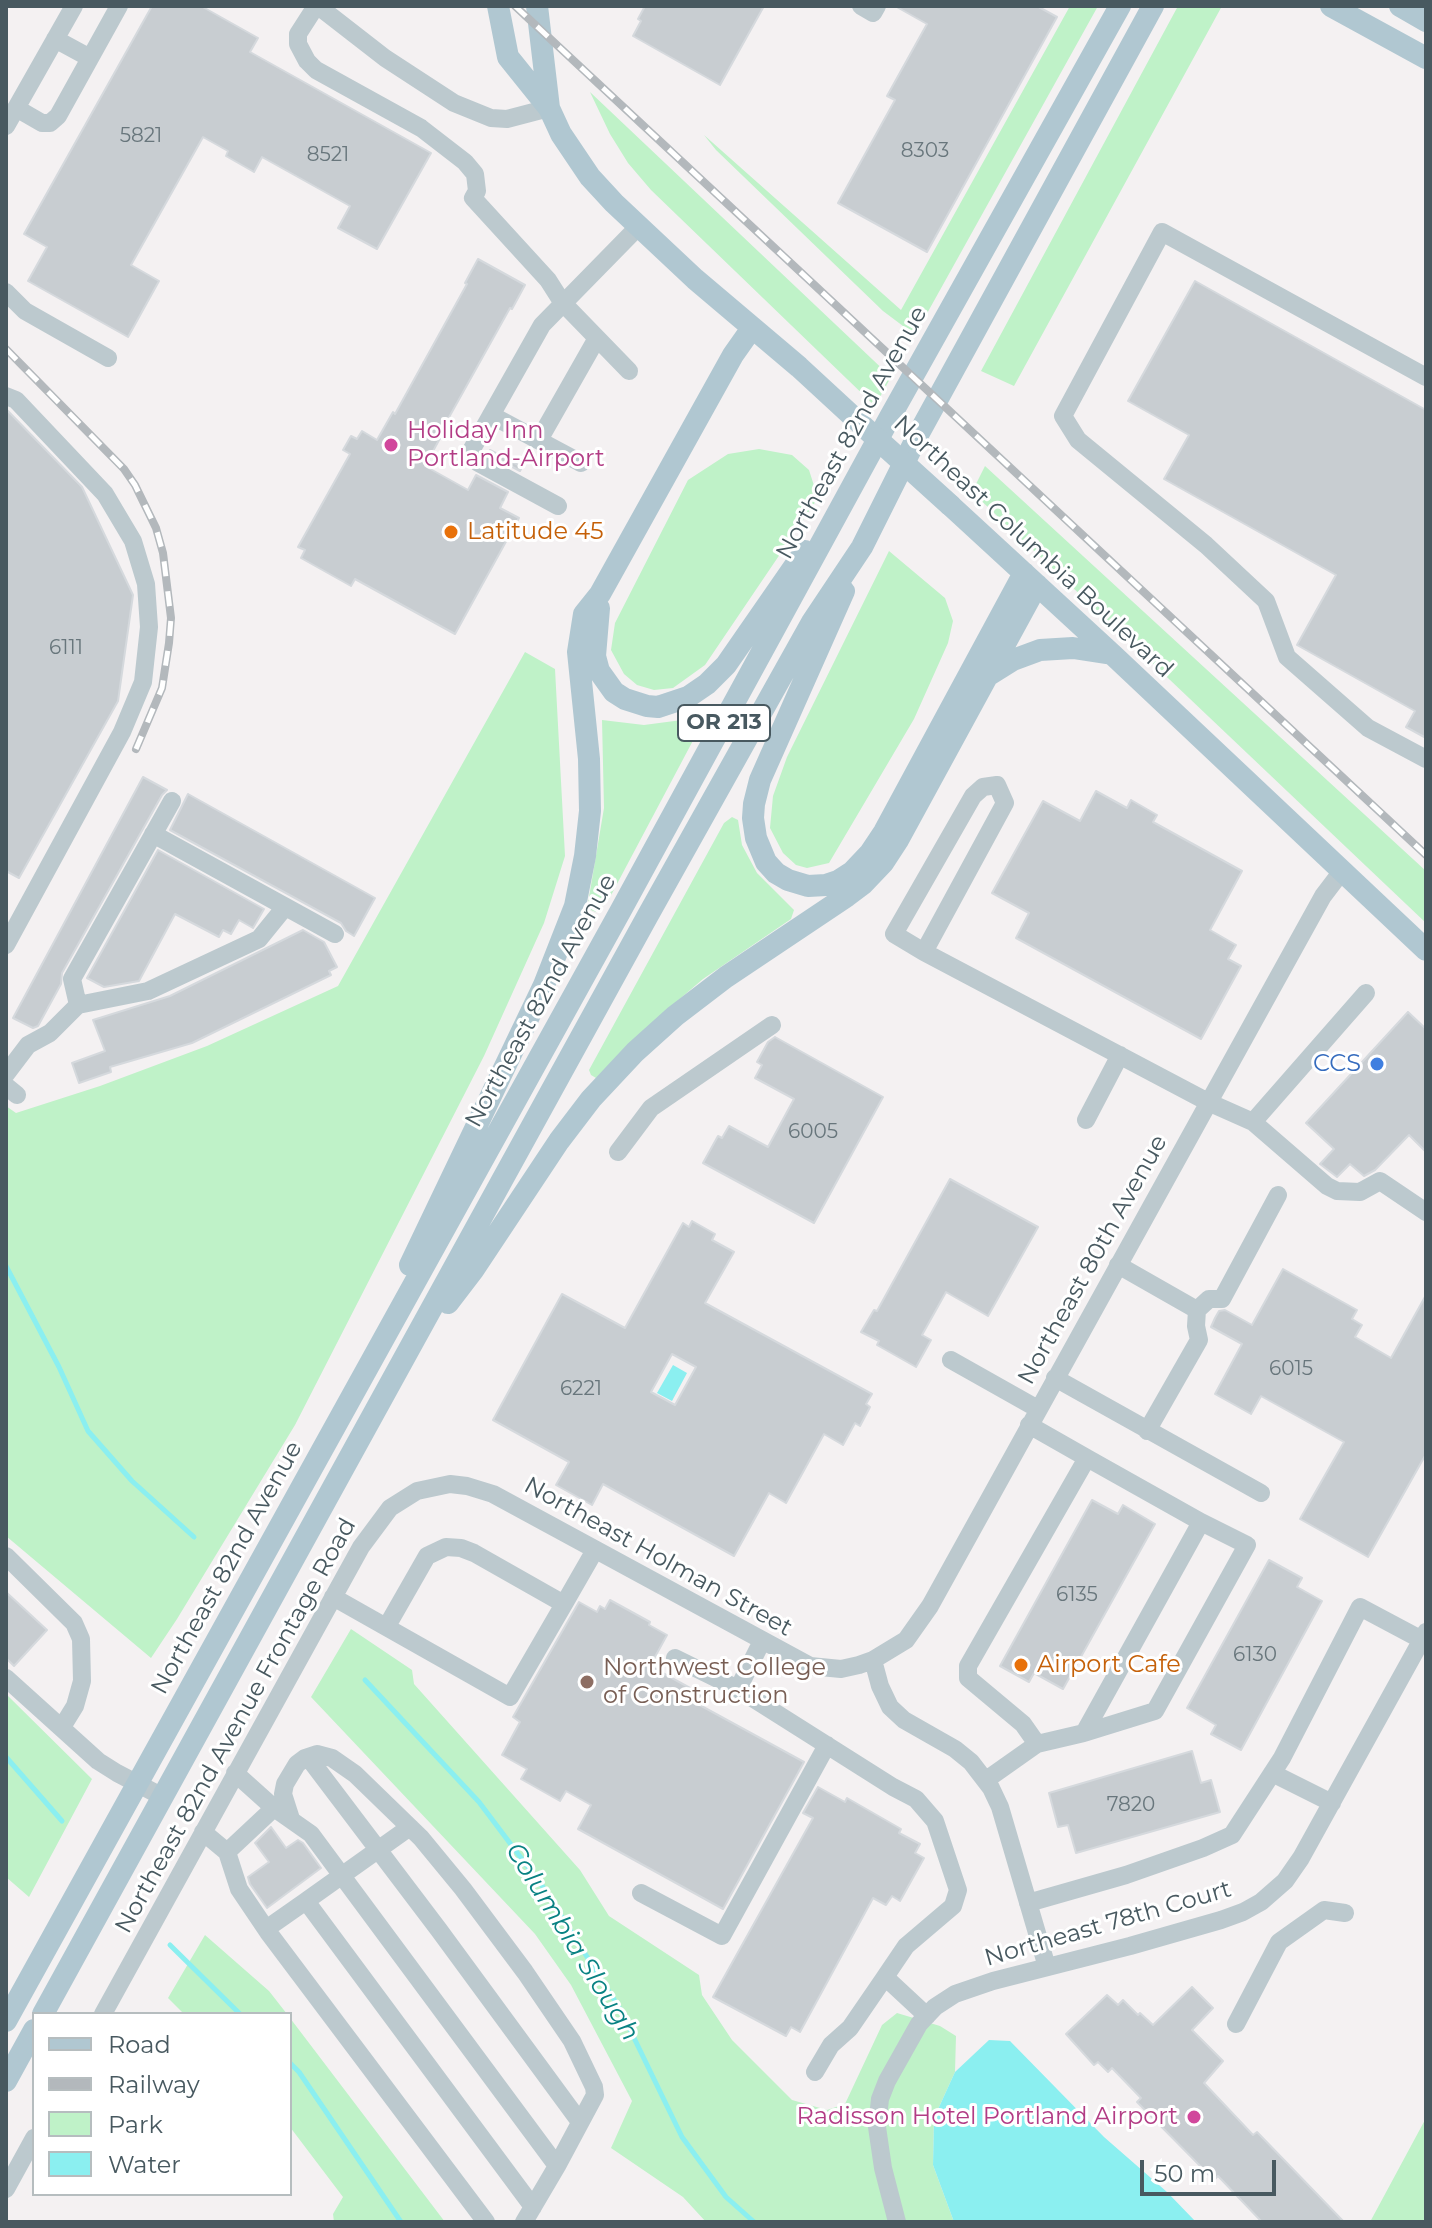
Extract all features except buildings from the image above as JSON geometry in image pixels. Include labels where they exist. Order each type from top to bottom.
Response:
[{"type":"main road","name":"Northeast Columbia Boulevard","points":[[498,6],[508,57],[549,108],[561,134],[590,177],[695,279],[799,367],[1113,655],[1426,950]]},
{"type":"main road","name":"Northeast Columbia Boulevard","points":[[537,6],[549,108]]},
{"type":"main road","name":"Northeast 82nd Avenue","points":[[6,2021],[1120,6]]},
{"type":"main road","name":"OR 213","points":[[163,1797],[812,622],[862,547],[919,433],[1153,6]]},
{"type":"main road","points":[[1331,6],[1426,58]]},
{"type":"main road","points":[[1400,6],[1426,21]]},
{"type":"main road","points":[[366,1370],[421,1240],[544,985],[575,906],[590,811],[589,759],[579,644],[584,614],[600,594],[708,398],[752,328]]},
{"type":"main road","points":[[600,594],[595,656],[599,671],[614,692],[637,704],[658,707],[688,697],[726,665],[792,567],[844,502]]},
{"type":"main road","points":[[862,547],[760,780],[754,804],[756,838],[766,862],[788,880],[808,886],[838,881],[852,872],[870,853],[1030,579]]},
{"type":"main road","points":[[403,1362],[474,1269],[559,1141],[591,1099],[635,1052],[726,977],[847,896],[877,869],[898,840],[986,677],[1030,579]]},
{"type":"main road","points":[[986,677],[1013,660],[1040,650],[1073,648],[1113,655]]},
{"type":"main road","points":[[44,2012],[163,1797]]},
{"type":"main road","points":[[6,2081],[32,2034]]},
{"type":"street","points":[[6,126],[74,6]]},
{"type":"street","points":[[16,108],[42,123],[50,123],[58,116],[119,6]]},
{"type":"street","points":[[549,108],[507,119],[491,118],[471,111],[427,88],[317,6],[298,34],[298,44],[316,70],[421,128],[465,162],[475,174],[477,191],[473,198],[548,280],[562,302],[629,371]]},
{"type":"street","points":[[861,6],[873,13],[877,6]]},
{"type":"street","points":[[55,39],[90,58]]},
{"type":"street","points":[[558,506],[473,458],[472,449],[542,325],[639,226]]},
{"type":"street","points":[[1426,377],[1162,232],[1063,416],[1078,440],[1206,545],[1266,601],[1287,657],[1368,728],[1426,759]]},
{"type":"street","points":[[6,292],[25,311],[108,358]]},
{"type":"street","points":[[539,440],[597,338]]},
{"type":"street","points":[[6,396],[16,400],[105,494],[133,541],[146,584],[149,627],[143,682],[122,732],[6,945]]},
{"type":"street","points":[[491,415],[581,463]]},
{"type":"street","points":[[924,952],[1005,803],[997,785],[983,787],[973,796],[894,934],[924,952],[1208,1102],[1253,1122],[1327,1186],[1337,1191],[1360,1192],[1380,1181],[1426,1212]]},
{"type":"street","points":[[78,1005],[72,979],[172,801]]},
{"type":"street","points":[[153,834],[335,934]]},
{"type":"street","name":"Northeast 80th Avenue","points":[[873,1660],[906,1640],[916,1628],[1323,896],[1342,871]]},
{"type":"street","points":[[6,1074],[28,1045],[50,1033],[78,1005],[148,991],[259,939],[285,907]]},
{"type":"street","points":[[1253,1122],[1366,993]]},
{"type":"street","points":[[618,1152],[651,1108],[772,1025]]},
{"type":"street","points":[[1086,1120],[1120,1055]]},
{"type":"street","points":[[1147,1431],[1199,1340],[1197,1310],[1209,1299],[1222,1299],[1278,1195]]},
{"type":"street","points":[[1118,1265],[1197,1310]]},
{"type":"street","points":[[951,1360],[1087,1458],[1247,1545],[1155,1711],[1037,1744],[986,1780]]},
{"type":"street","points":[[1055,1378],[1261,1493]]},
{"type":"street","points":[[1037,1744],[1023,1724],[968,1678],[968,1666],[1087,1458]]},
{"type":"street","name":"Northeast 82nd Avenue Frontage Road","points":[[104,2012],[361,1547],[390,1508],[417,1491],[450,1484],[482,1490]]},
{"type":"street","name":"Northeast Holman Street","points":[[482,1490],[810,1666],[841,1669],[873,1660]]},
{"type":"street","points":[[1084,1733],[1201,1522]]},
{"type":"street","points":[[387,1626],[427,1556],[446,1547],[474,1553],[564,1604]]},
{"type":"street","points":[[333,1597],[510,1697],[595,1550]]},
{"type":"street","points":[[6,1556],[74,1623],[81,1639],[82,1681],[75,1706],[62,1727]]},
{"type":"street","points":[[1028,1903],[1126,1875],[1232,1835],[1272,1773],[1360,1607],[1424,1636]]},
{"type":"street","name":"Northeast 78th Court","points":[[897,2222],[883,2168],[877,2127],[880,2099],[919,2024],[935,2007],[955,1994],[1221,1920],[1261,1902],[1285,1881],[1301,1858],[1424,1636]]},
{"type":"street","points":[[738,1689],[762,1641]]},
{"type":"street","points":[[675,1658],[738,1689],[916,1799],[935,1821],[958,1890],[953,1906],[906,1946],[850,2028],[831,2045],[815,2072]]},
{"type":"street","points":[[873,1660],[890,1707],[904,1720],[955,1749],[986,1780],[1000,1807],[1047,1967]]},
{"type":"street","points":[[6,1678],[98,1761],[163,1797]]},
{"type":"street","points":[[641,1893],[722,1936],[827,1745]]},
{"type":"street","points":[[291,1819],[283,1794],[285,1784],[297,1764],[317,1754],[332,1758],[355,1774],[421,1838],[525,1972],[572,2041],[595,2095],[528,2215],[306,1901]]},
{"type":"street","points":[[308,1757],[580,2122]]},
{"type":"street","points":[[235,1773],[274,1808],[311,1834],[557,2166]]},
{"type":"street","points":[[1272,1773],[1332,1803]]},
{"type":"street","points":[[227,1852],[274,1808]]},
{"type":"street","points":[[266,1929],[410,1827]]},
{"type":"street","points":[[203,1832],[227,1852],[239,1889],[266,1929],[486,2222]]},
{"type":"street","points":[[1236,2024],[1279,1942],[1324,1910],[1345,1913]]},
{"type":"street","points":[[885,1977],[927,2016]]},
{"type":"street","points":[[6,2189],[32,2142]]},
{"type":"green space","points":[[1070,6],[1098,6],[915,335],[883,311],[704,135],[901,310]]},
{"type":"green space","points":[[1178,6],[1222,6],[1014,386],[981,371]]},
{"type":"green space","points":[[590,92],[891,377],[875,406],[651,190],[628,163]]},
{"type":"green space","points":[[759,449],[792,455],[809,470],[818,498],[705,665],[673,688],[654,690],[637,685],[624,674],[611,650],[615,623],[688,480],[728,454]]},
{"type":"green space","points":[[985,466],[1426,871],[1426,923],[972,492]]},
{"type":"green space","points":[[889,551],[945,598],[953,621],[948,643],[914,719],[829,863],[807,868],[796,865],[783,853],[770,828],[773,796],[787,757]]},
{"type":"green space","points":[[525,652],[555,669],[565,856],[544,923],[484,1056],[295,1425],[151,1658],[6,1536],[6,1106],[16,1113],[100,1086],[207,1046],[338,986]]},
{"type":"green space","points":[[697,718],[697,733],[609,899],[596,912],[591,910],[588,903],[604,808],[602,720],[644,725]]},
{"type":"green space","points":[[732,817],[738,820],[742,845],[757,873],[794,910],[791,919],[703,979],[654,1021],[596,1078],[589,1070],[724,823]]},
{"type":"green space","points":[[351,1629],[412,1670],[414,1684],[580,1870],[609,1916],[699,1975],[702,1995],[732,2040],[792,2100],[827,2110],[845,2104],[882,2025],[897,2013],[940,2026],[956,2036],[955,2072],[934,2118],[933,2165],[954,2222],[706,2222],[683,2197],[611,2148],[632,2101],[571,1985],[535,1934],[311,1697]]},
{"type":"green space","points":[[6,1694],[92,1779],[29,1897],[6,1877]]},
{"type":"green space","points":[[205,1935],[269,1991],[285,2012],[182,2012],[168,1998]]},
{"type":"green space","points":[[292,2021],[445,2222],[334,2222],[333,2214],[343,2197],[292,2130]]},
{"type":"green space","points":[[1426,2118],[1426,2222],[1370,2222]]},
{"type":"water","points":[[673,1365],[687,1373],[672,1401],[657,1393]]},
{"type":"water","points":[[989,2040],[1010,2041],[1104,2137],[1196,2222],[954,2222],[933,2165],[934,2118],[955,2072]]},
{"type":"waterway","name":"Columbia Slough","points":[[6,1266],[59,1367],[88,1431],[132,1481],[194,1537]]},
{"type":"waterway","name":"Columbia Slough","points":[[365,1680],[479,1802],[543,1887],[620,2009],[682,2137],[726,2197],[754,2222]]},
{"type":"waterway","name":"Columbia Slough","points":[[6,1757],[62,1821]]},
{"type":"waterway","name":"Columbia Slough","points":[[170,1945],[238,2012]]},
{"type":"waterway","name":"Columbia Slough","points":[[292,2065],[401,2222]]},
{"type":"railway","points":[[515,6],[1426,855]]},
{"type":"railway","points":[[6,349],[124,469],[156,528],[163,553],[171,618],[169,643],[162,688],[136,749]]},
{"type":"place","name":"Holiday Inn Portland-Airport","points":[[391,445]]},
{"type":"place","name":"Latitude 45","points":[[451,532]]},
{"type":"place","name":"CCS","points":[[1377,1064]]},
{"type":"place","name":"Airport Cafe","points":[[1021,1665]]},
{"type":"place","name":"Northwest College of Construction","points":[[587,1682]]},
{"type":"place","name":"Radisson Hotel Portland Airport","points":[[1194,2117]]}]
